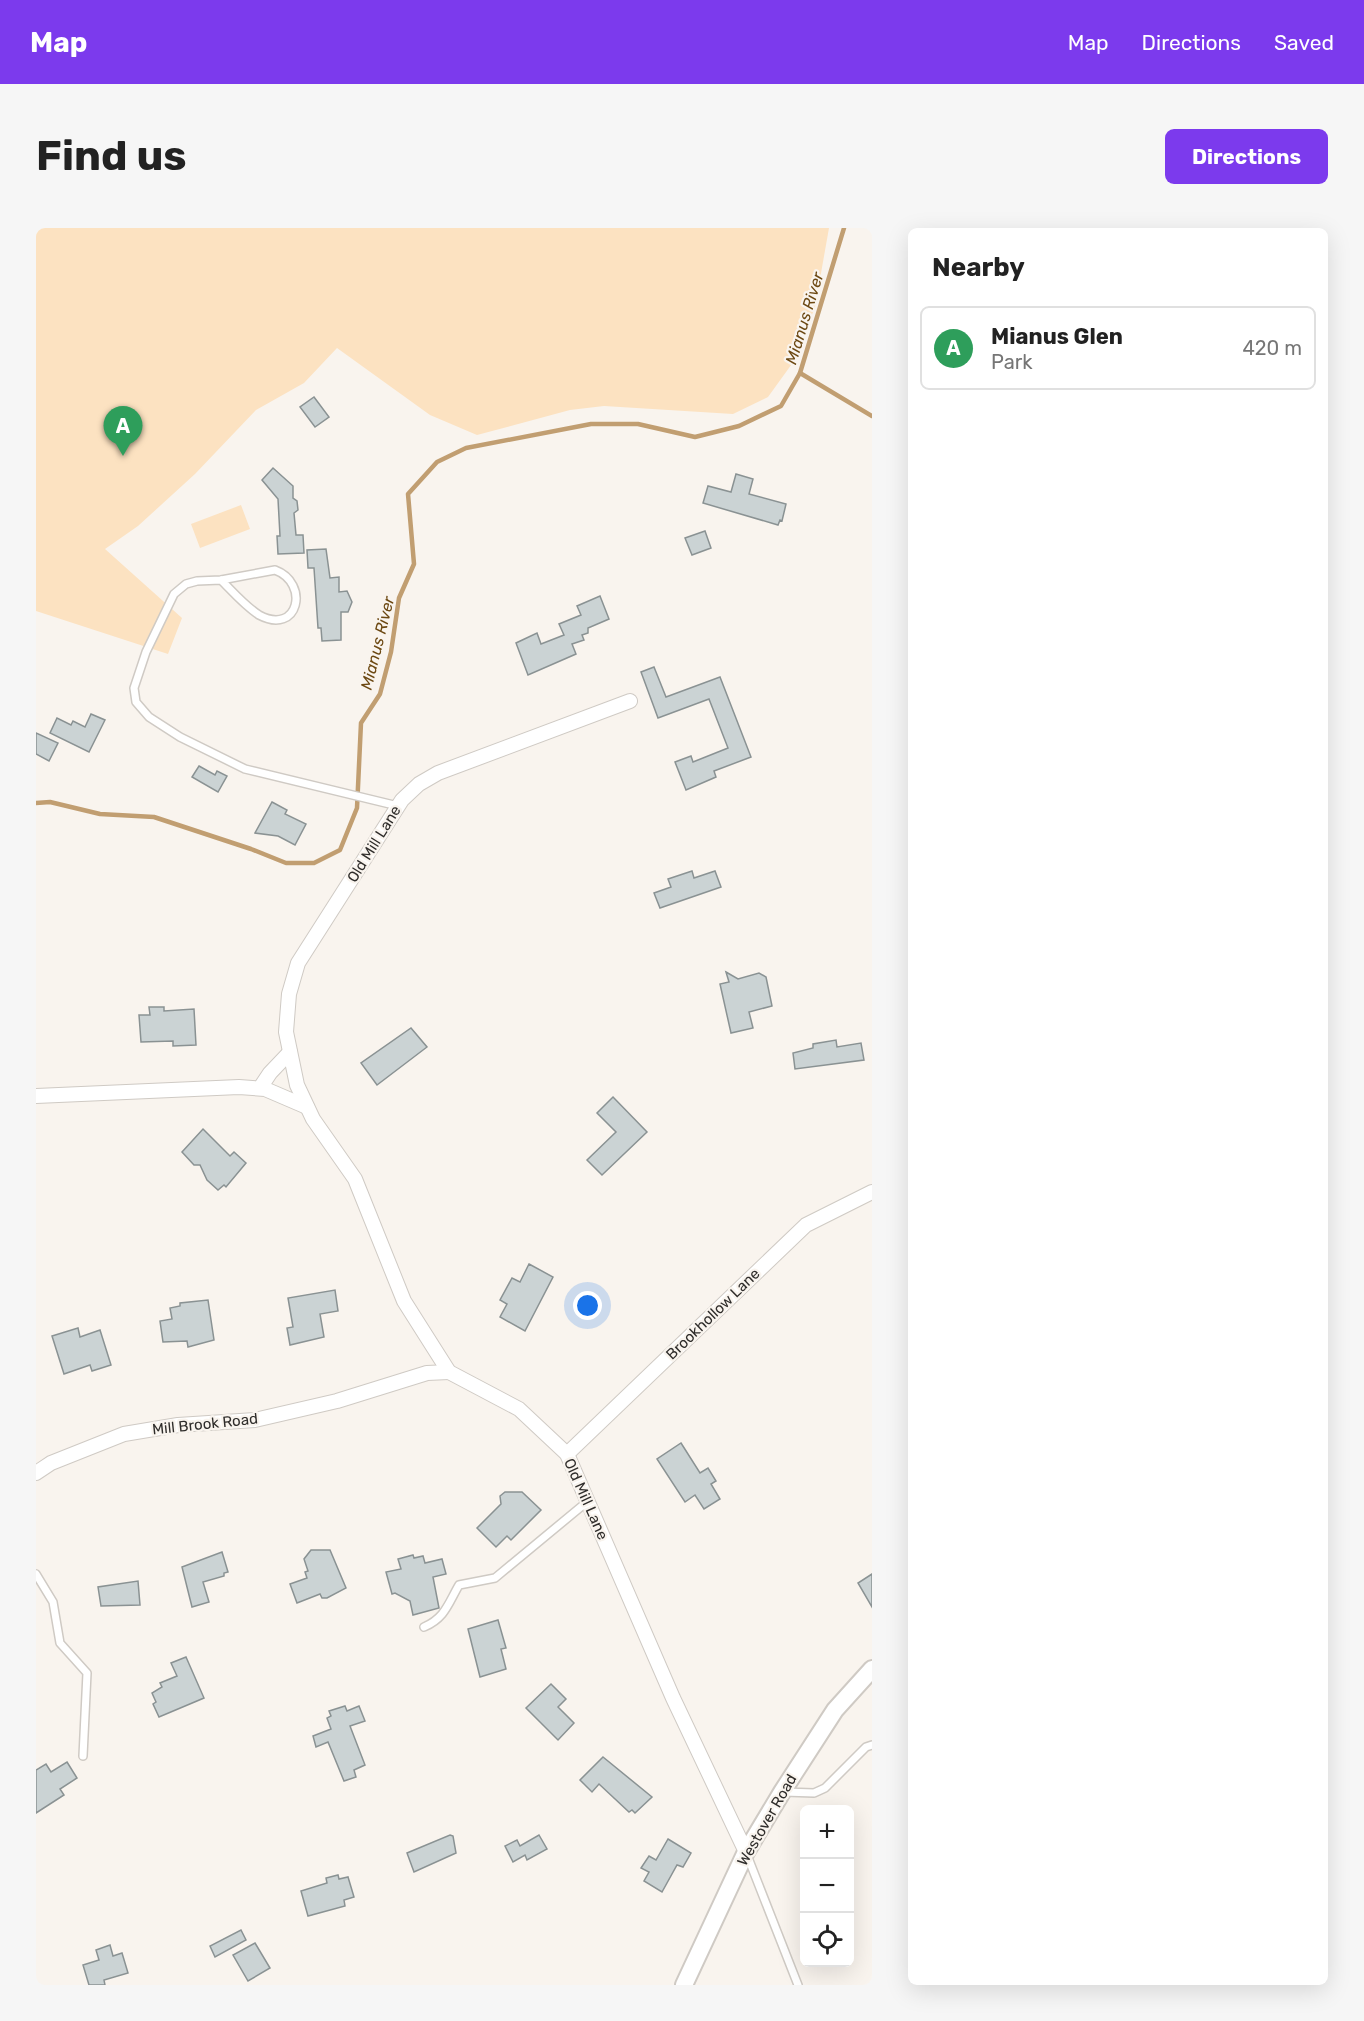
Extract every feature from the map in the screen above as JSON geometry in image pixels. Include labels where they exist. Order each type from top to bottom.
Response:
[{"type":"street","name":"Old Mill Lane","points":[[630,701],[438,773],[419,784],[398,806],[298,963],[289,994],[286,1032],[297,1085],[307,1107],[355,1179],[404,1301],[449,1372],[519,1409],[567,1454],[674,1698],[746,1852]]},
{"type":"street","points":[[261,1088],[270,1073],[290,1052]]},
{"type":"street","points":[[36,1096],[261,1088],[307,1107]]},
{"type":"street","name":"Brookhollow Lane","points":[[567,1454],[806,1225],[872,1192]]},
{"type":"street","name":"Mill Brook Road","points":[[36,1473],[51,1463],[124,1434],[178,1425],[255,1420],[337,1401],[427,1373],[449,1372]]},
{"type":"street","name":"Westover Road","points":[[684,1985],[746,1852],[835,1710],[872,1669]]},
{"type":"lane","points":[[221,580],[243,602],[265,617],[279,620],[289,617],[294,610],[296,600],[293,584],[283,573],[275,570],[186,584],[174,594],[146,652],[134,688],[136,702],[149,717],[180,737],[245,769],[398,806]]},
{"type":"lane","points":[[424,1627],[442,1616],[450,1607],[459,1586],[468,1581],[477,1583],[495,1578],[588,1501]]},
{"type":"lane","points":[[36,1574],[53,1602],[60,1643],[87,1673],[83,1756]]},
{"type":"lane","points":[[782,1792],[814,1792],[825,1788],[866,1747],[872,1745]]},
{"type":"lane","points":[[746,1852],[798,1985]]},
{"type":"shaded area","points":[[36,228],[829,228],[815,307],[794,361],[768,397],[733,414],[604,406],[570,410],[477,435],[430,415],[337,348],[304,383],[256,410],[195,474],[138,526],[105,549],[182,618],[168,654],[36,611]]},
{"type":"shaded area","points":[[241,505],[250,529],[200,548],[191,524]]},
{"type":"building","points":[[314,397],[329,417],[315,427],[300,407]]},
{"type":"building","points":[[273,468],[293,486],[293,498],[297,501],[298,510],[294,513],[296,535],[303,535],[304,553],[278,554],[277,536],[280,536],[278,499],[262,480]]},
{"type":"building","points":[[736,474],[753,479],[749,494],[786,504],[782,521],[780,520],[778,525],[703,503],[708,486],[731,492]]},
{"type":"building","points":[[705,531],[711,548],[692,555],[685,538]]},
{"type":"building","points":[[326,549],[330,578],[339,577],[339,592],[347,591],[352,602],[348,612],[341,612],[341,640],[322,641],[321,628],[318,628],[314,568],[308,568],[307,550]]},
{"type":"building","points":[[600,596],[609,619],[588,628],[588,633],[582,635],[584,640],[572,644],[576,654],[528,675],[516,643],[537,633],[541,644],[564,635],[559,624],[581,615],[577,606]]},
{"type":"building","points":[[654,667],[666,697],[720,677],[751,757],[714,771],[716,777],[686,790],[675,762],[691,756],[693,762],[728,748],[709,699],[658,718],[641,672]]},
{"type":"building","points":[[91,714],[105,720],[89,752],[50,733],[57,718],[71,725],[73,721],[85,727]]},
{"type":"building","points":[[36,733],[58,743],[49,761],[36,754]]},
{"type":"building","points":[[199,766],[215,775],[217,771],[227,776],[218,792],[192,777]]},
{"type":"building","points":[[272,802],[287,810],[285,814],[306,824],[295,845],[278,836],[255,833]]},
{"type":"building","points":[[692,871],[694,878],[715,871],[721,887],[660,908],[654,893],[671,887],[668,879]]},
{"type":"building","points":[[726,972],[738,979],[759,973],[766,977],[772,1006],[749,1012],[753,1028],[731,1033],[720,984],[729,982]]},
{"type":"building","points":[[149,1007],[164,1007],[164,1011],[194,1009],[196,1045],[173,1046],[173,1041],[141,1042],[139,1015],[150,1015]]},
{"type":"building","points":[[411,1028],[427,1047],[377,1085],[361,1063]]},
{"type":"building","points":[[836,1040],[837,1047],[861,1043],[864,1060],[795,1069],[793,1053],[813,1048],[813,1044]]},
{"type":"building","points":[[613,1097],[647,1132],[602,1175],[587,1160],[616,1132],[597,1113]]},
{"type":"building","points":[[203,1129],[230,1156],[234,1152],[246,1163],[226,1187],[224,1185],[218,1190],[207,1180],[200,1165],[194,1165],[182,1152]]},
{"type":"building","points":[[529,1264],[553,1277],[525,1331],[500,1317],[507,1304],[500,1300],[512,1278],[520,1282]]},
{"type":"building","points":[[335,1290],[338,1311],[320,1314],[324,1337],[290,1345],[287,1328],[293,1327],[288,1298]]},
{"type":"building","points":[[208,1300],[214,1340],[188,1347],[187,1341],[163,1342],[160,1321],[172,1319],[170,1308],[180,1306],[180,1303]]},
{"type":"building","points":[[78,1328],[80,1337],[100,1330],[111,1365],[92,1371],[90,1365],[64,1374],[52,1336]]},
{"type":"building","points":[[681,1443],[700,1473],[708,1468],[716,1481],[711,1484],[720,1499],[704,1509],[695,1495],[685,1502],[657,1459]]},
{"type":"building","points":[[505,1492],[522,1492],[541,1510],[511,1540],[507,1536],[496,1547],[477,1528],[501,1504],[500,1496]]},
{"type":"building","points":[[311,1550],[330,1550],[346,1588],[327,1598],[322,1598],[320,1594],[297,1603],[290,1584],[307,1578],[305,1572],[308,1571],[304,1559]]},
{"type":"building","points":[[222,1552],[228,1572],[224,1573],[224,1576],[203,1582],[209,1602],[192,1607],[182,1567]]},
{"type":"building","points":[[413,1555],[414,1558],[423,1556],[425,1563],[442,1559],[446,1574],[433,1577],[439,1608],[413,1615],[410,1601],[395,1593],[392,1594],[386,1572],[401,1569],[398,1559]]},
{"type":"building","points":[[872,1574],[872,1607],[858,1583]]},
{"type":"building","points":[[138,1581],[140,1605],[101,1606],[98,1587]]},
{"type":"building","points":[[498,1620],[506,1648],[501,1649],[506,1669],[480,1677],[468,1629]]},
{"type":"building","points":[[186,1657],[204,1698],[159,1717],[153,1704],[156,1702],[152,1693],[162,1687],[160,1683],[177,1676],[171,1663]]},
{"type":"building","points":[[551,1684],[566,1699],[558,1707],[574,1723],[558,1740],[526,1708]]},
{"type":"building","points":[[345,1706],[347,1711],[359,1706],[365,1721],[350,1726],[365,1765],[354,1770],[356,1777],[344,1781],[328,1742],[316,1747],[313,1736],[331,1729],[327,1718],[331,1716],[329,1711]]},
{"type":"building","points":[[603,1757],[652,1797],[635,1813],[632,1810],[629,1812],[599,1784],[592,1792],[580,1780]]},
{"type":"building","points":[[67,1762],[77,1778],[60,1789],[64,1795],[36,1813],[36,1770],[46,1764],[51,1772]]},
{"type":"building","points":[[450,1835],[453,1836],[456,1853],[414,1872],[407,1853]]},
{"type":"building","points":[[539,1835],[547,1849],[527,1860],[525,1855],[513,1862],[505,1846],[517,1840],[520,1846]]},
{"type":"building","points":[[668,1839],[691,1853],[683,1867],[677,1865],[662,1892],[644,1881],[649,1872],[641,1868],[649,1856],[656,1860]]},
{"type":"building","points":[[338,1875],[339,1879],[348,1877],[354,1897],[344,1900],[345,1906],[308,1916],[301,1891],[327,1883],[326,1878]]},
{"type":"building","points":[[241,1930],[246,1940],[215,1957],[210,1946]]},
{"type":"building","points":[[255,1943],[270,1968],[248,1981],[233,1955]]},
{"type":"building","points":[[110,1945],[113,1956],[122,1953],[128,1973],[104,1980],[105,1985],[89,1985],[83,1965],[99,1960],[96,1950]]},
{"type":"waterway","name":"Mianus River","points":[[36,803],[50,802],[100,814],[154,817],[286,863],[314,863],[340,850],[357,808],[361,723],[380,694],[391,652],[399,598],[414,564],[408,494],[437,462],[466,448],[591,424],[638,424],[695,437],[739,426],[781,406],[800,373],[844,228]]},
{"type":"waterway","points":[[800,373],[872,416]]},
{"type":"place","name":"Mianus Glen","points":[[123,456]]}]
